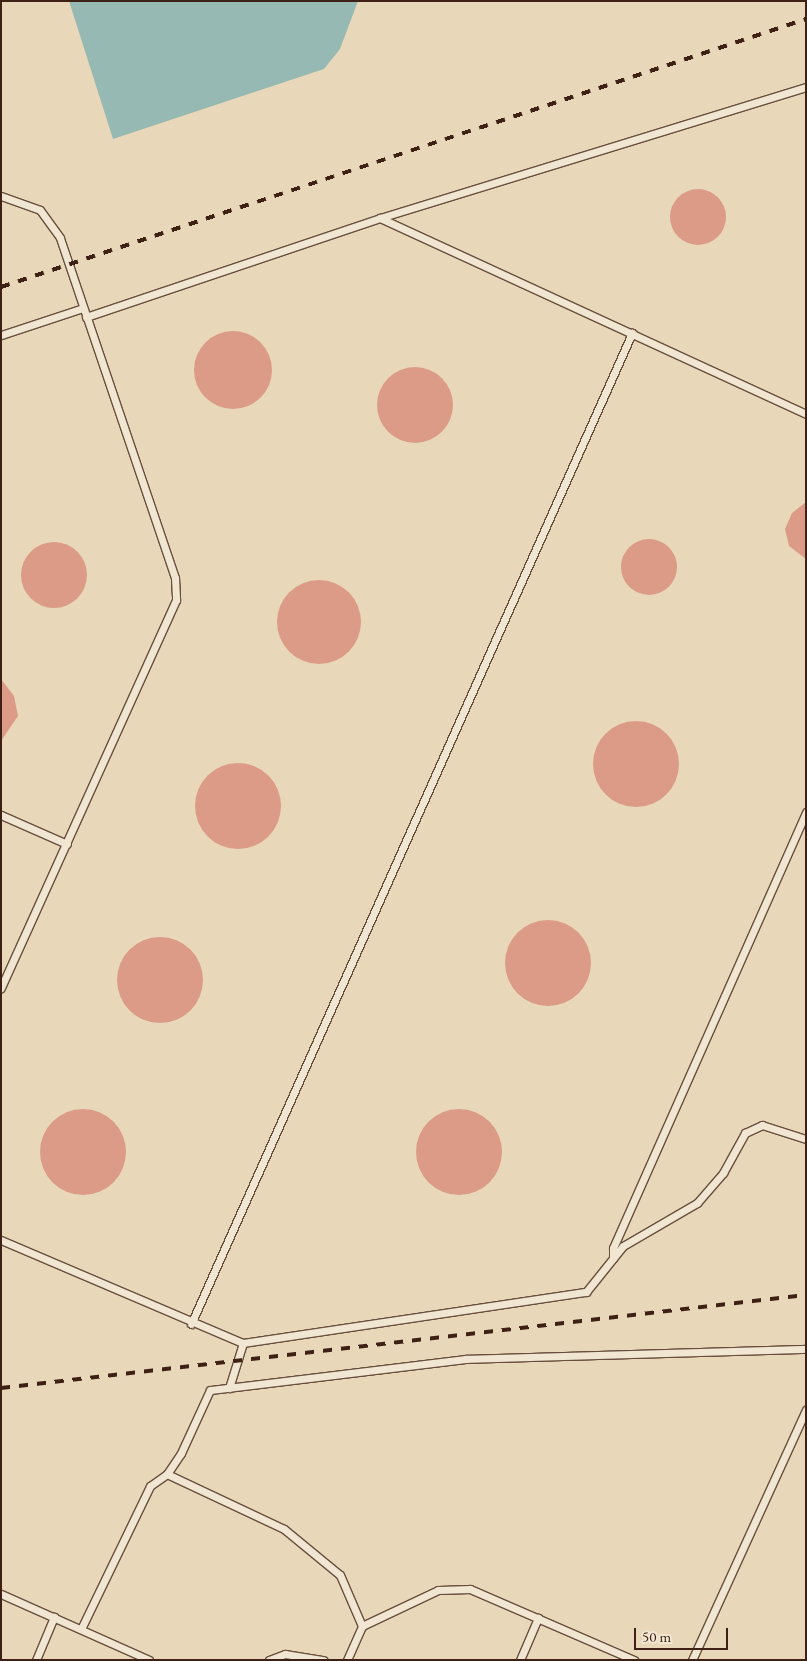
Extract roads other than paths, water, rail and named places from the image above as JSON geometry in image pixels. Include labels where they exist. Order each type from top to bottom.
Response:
[{"type":"lane","points":[[86,316],[380,218],[806,87]]},
{"type":"lane","points":[[1,196],[40,210],[60,238],[175,578],[176,600],[1,988]]},
{"type":"lane","points":[[380,218],[806,414]]},
{"type":"lane","points":[[1,335],[83,308]]},
{"type":"lane","points":[[191,1324],[632,333]]},
{"type":"lane","points":[[614,1258],[613,1248],[806,812]]},
{"type":"lane","points":[[1,815],[67,844]]},
{"type":"lane","points":[[1,1240],[191,1324],[242,1343],[586,1292],[623,1246],[697,1203],[722,1173],[745,1133],[762,1125],[806,1139]]},
{"type":"lane","points":[[229,1388],[242,1343]]},
{"type":"lane","points":[[81,1629],[150,1486],[166,1474],[210,1390],[466,1359],[806,1349]]},
{"type":"lane","points":[[692,1660],[806,1410]]},
{"type":"lane","points":[[166,1474],[284,1529],[340,1575],[362,1626]]},
{"type":"lane","points":[[347,1660],[362,1626],[438,1590],[470,1588],[634,1660]]},
{"type":"lane","points":[[1,1594],[149,1660]]},
{"type":"lane","points":[[36,1660],[54,1617]]},
{"type":"lane","points":[[520,1660],[538,1618]]},
{"type":"lane","points":[[269,1660],[285,1654],[324,1660]]},
{"type":"water","points":[[69,1],[358,1],[340,49],[324,69],[113,139]]},
{"type":"railway","points":[[1,287],[806,19]]},
{"type":"railway","points":[[1,1388],[806,1295]]}]
